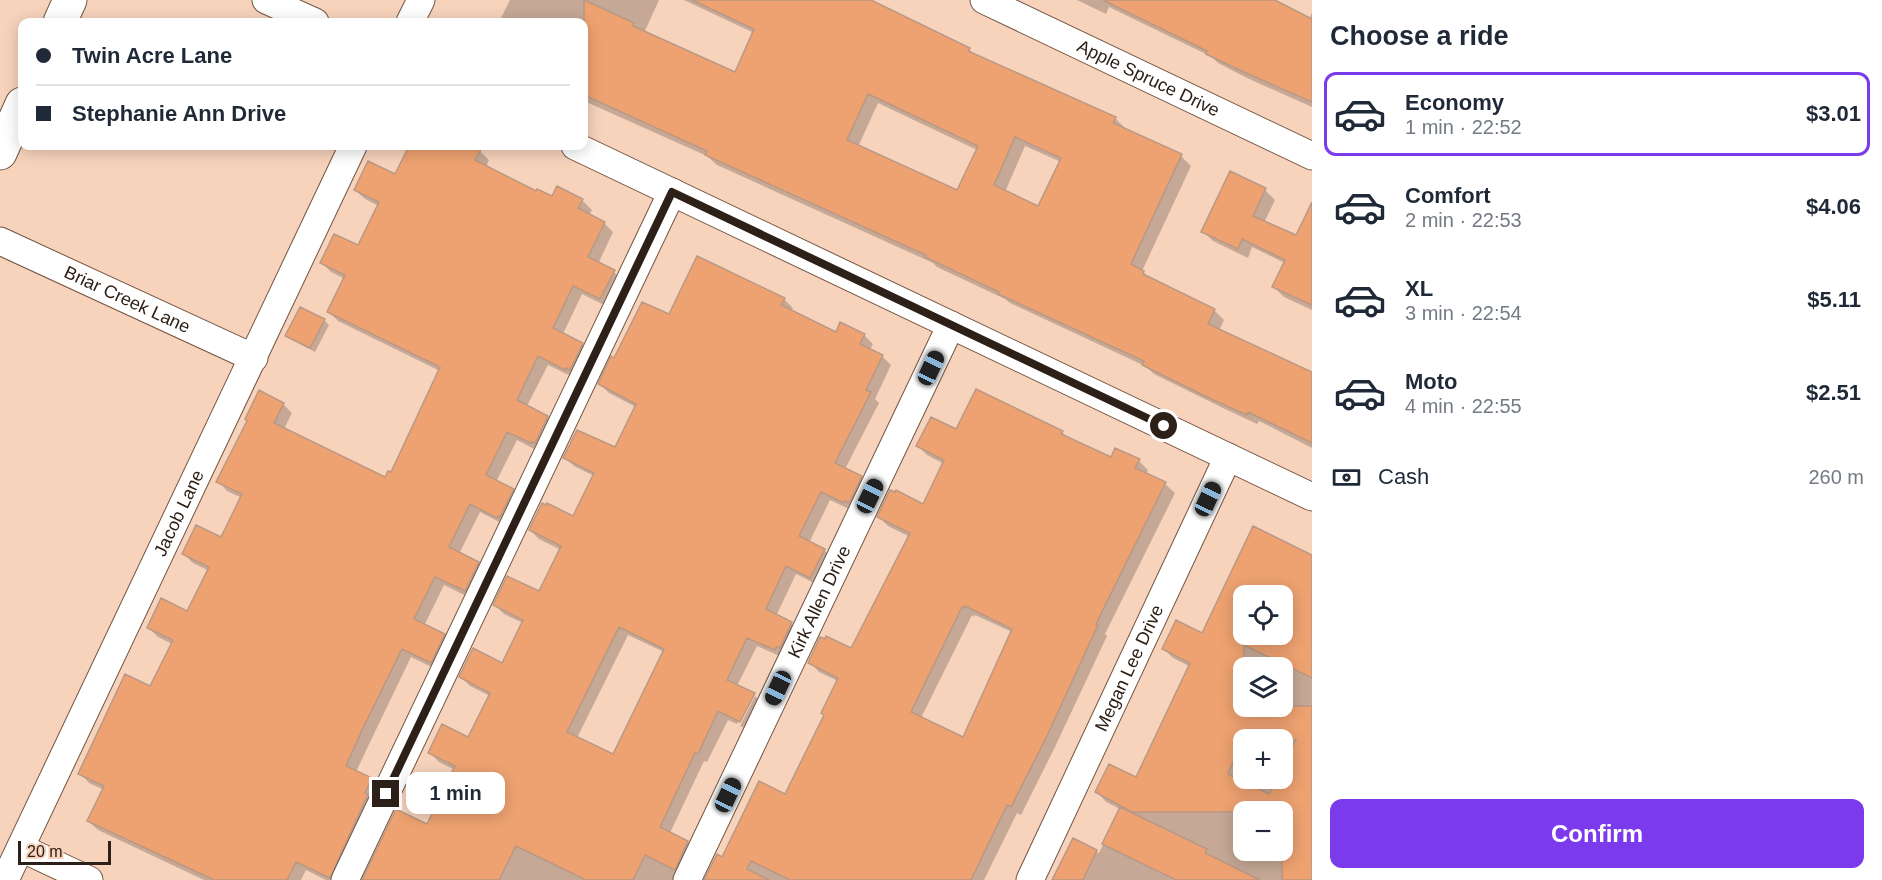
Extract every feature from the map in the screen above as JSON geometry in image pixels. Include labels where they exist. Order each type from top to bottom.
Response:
[{"type":"street","points":[[62,18],[70,0]]},
{"type":"street","points":[[266,0],[306,18]]},
{"type":"street","points":[[412,18],[421,0]]},
{"type":"street","name":"Apple Spruce Drive","points":[[984,0],[1312,156]]},
{"type":"street","points":[[0,153],[18,113]]},
{"type":"street","name":"Jacob Lane","points":[[5,880],[351,150]]},
{"type":"street","points":[[583,150],[1312,497]]},
{"type":"street","points":[[345,880],[672,192]]},
{"type":"street","name":"Briar Creek Lane","points":[[0,241],[254,358]]},
{"type":"street","name":"Kirk Allen Drive","points":[[687,880],[951,325]]},
{"type":"street","name":"Megan Lee Drive","points":[[1030,880],[1228,457]]},
{"type":"street","points":[[21,848],[89,880]]},
{"type":"building","points":[[584,0],[634,23],[633,26],[735,72],[754,29],[692,0],[871,0],[970,48],[968,51],[1116,117],[1113,123],[1182,154],[1131,264],[1144,271],[1143,274],[1215,309],[1208,324],[1312,372],[1312,443],[1248,412],[1247,415],[1211,399],[1142,365],[1144,361],[998,294],[999,292],[925,257],[926,255],[705,155],[707,151],[588,97],[588,18],[584,18]],"holes":[[[868,94],[978,146],[957,190],[847,140]],[[1015,137],[1061,158],[1038,206],[994,185]]]},
{"type":"building","points":[[1103,0],[1275,0],[1312,19],[1312,102],[1206,54],[1207,51]]},
{"type":"building","points":[[407,150],[481,150],[475,160],[536,191],[537,189],[552,196],[557,186],[583,199],[578,208],[605,222],[588,257],[615,270],[600,299],[573,286],[553,328],[583,343],[570,370],[566,368],[565,370],[538,356],[517,400],[548,416],[535,443],[507,432],[486,475],[514,489],[500,517],[497,518],[470,504],[449,547],[479,562],[465,591],[435,577],[414,619],[445,634],[431,663],[402,649],[363,728],[346,766],[372,778],[365,793],[368,794],[330,878],[296,862],[287,880],[214,880],[87,821],[104,786],[78,774],[125,674],[150,686],[173,640],[147,628],[161,598],[187,611],[209,567],[182,554],[196,525],[221,537],[242,494],[216,482],[247,421],[245,419],[259,390],[284,403],[274,423],[385,477],[388,471],[391,472],[440,367],[327,312],[345,275],[320,263],[334,234],[358,245],[379,202],[354,190],[368,161],[395,174]]},
{"type":"building","points":[[1230,171],[1266,188],[1253,216],[1296,235],[1312,202],[1312,305],[1272,287],[1285,260],[1242,239],[1238,249],[1201,232]]},
{"type":"building","points":[[697,256],[785,298],[781,305],[836,332],[840,322],[865,334],[860,344],[883,355],[866,390],[871,392],[835,463],[862,476],[849,503],[845,501],[844,503],[821,492],[799,536],[825,549],[810,578],[786,566],[766,609],[792,622],[780,648],[776,647],[775,650],[747,638],[727,680],[755,693],[740,722],[718,711],[660,827],[688,841],[675,870],[645,855],[633,880],[586,880],[516,846],[499,880],[362,880],[396,809],[427,824],[455,766],[428,753],[442,724],[468,737],[490,693],[459,677],[473,648],[502,663],[523,620],[493,605],[507,576],[539,591],[561,546],[529,530],[542,503],[546,505],[547,503],[573,516],[594,473],[563,458],[577,430],[615,447],[636,404],[598,384],[611,356],[614,358],[642,302],[669,314]],"holes":[[[619,627],[664,649],[613,754],[567,732]]]},
{"type":"building","points":[[300,307],[325,319],[310,348],[285,336]]},
{"type":"building","points":[[976,389],[1063,431],[1061,434],[1111,457],[1115,448],[1140,459],[1135,468],[1166,482],[1096,624],[1098,625],[1046,738],[1011,807],[1007,805],[971,880],[790,880],[751,861],[747,869],[769,880],[704,880],[717,854],[722,857],[759,781],[785,794],[824,715],[821,713],[838,678],[808,663],[820,637],[825,639],[826,636],[851,648],[910,533],[877,517],[890,490],[895,492],[896,490],[923,504],[944,460],[916,446],[931,417],[956,429]],"holes":[[[965,606],[1012,629],[963,737],[911,712],[962,607]]]},
{"type":"building","points":[[1253,526],[1312,555],[1312,678],[1293,669],[1293,657],[1269,657],[1244,645],[1244,657],[1233,657],[1233,717],[1293,717],[1293,706],[1312,706],[1312,880],[1282,880],[1282,861],[1293,861],[1293,801],[1233,801],[1233,812],[1132,812],[1095,792],[1109,764],[1136,777],[1190,663],[1162,649],[1176,620],[1202,633]]},
{"type":"building","points":[[1120,807],[1207,849],[1205,853],[1260,880],[1176,880],[1102,844]]},
{"type":"building","points":[[1073,838],[1097,850],[1083,880],[1052,880]]},
{"type":"route","points":[[386,794],[672,192],[1164,426]]}]
